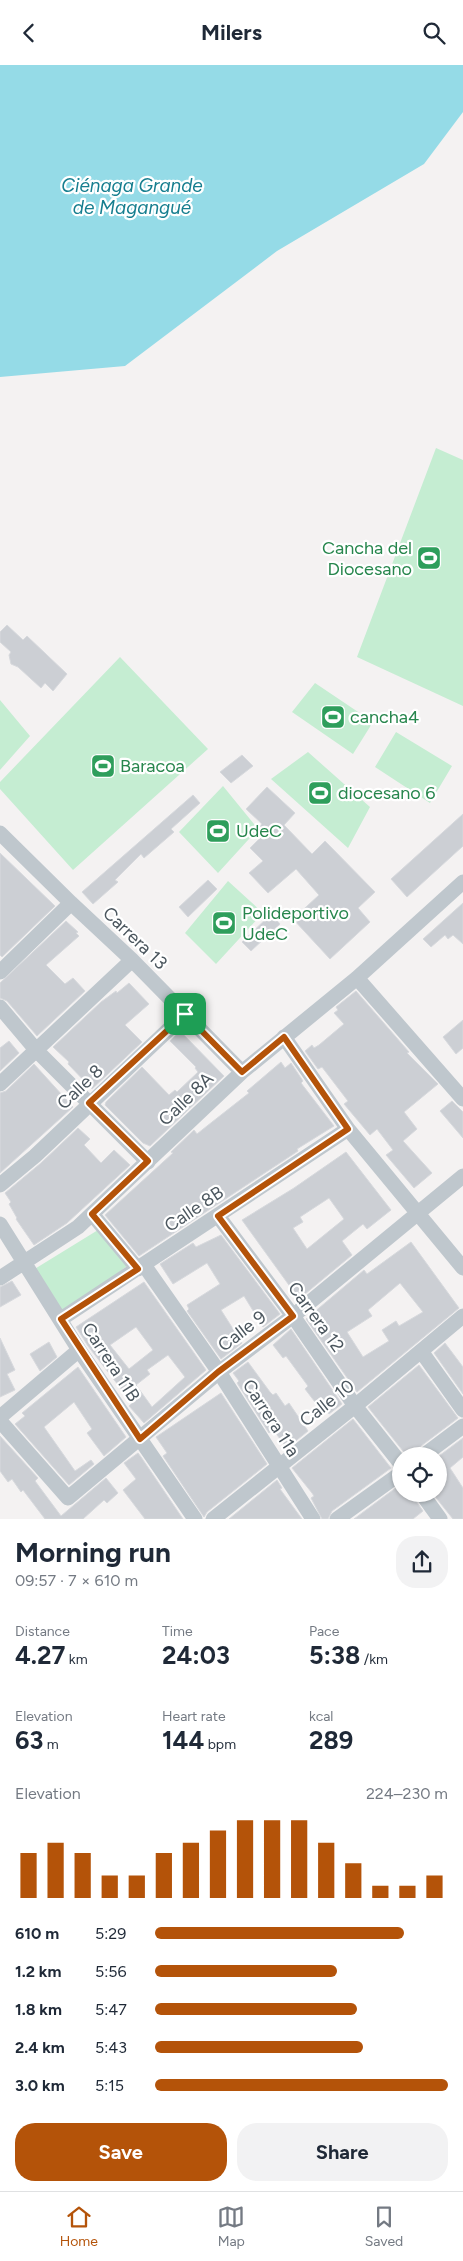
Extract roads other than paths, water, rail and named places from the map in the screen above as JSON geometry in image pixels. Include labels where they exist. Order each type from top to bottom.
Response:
[{"type":"street","name":"Carrera 13","points":[[0,833],[132,960],[242,1072]]},
{"type":"street","name":"Calle 8A","points":[[0,1278],[78,1227],[242,1072],[357,978],[462,886]]},
{"type":"street","points":[[0,972],[71,903]]},
{"type":"street","points":[[0,1084],[132,960]]},
{"type":"street","points":[[357,978],[463,1099]]},
{"type":"street","points":[[0,1007],[37,1051],[148,1161]]},
{"type":"street","name":"Calle 8","points":[[0,1185],[35,1156],[185,1014]]},
{"type":"street","points":[[284,1037],[348,1129],[463,1268]]},
{"type":"street","name":"Calle 8B","points":[[61,1319],[348,1129]]},
{"type":"street","name":"Calle 9","points":[[0,1419],[68,1498],[218,1372],[293,1316],[463,1176]]},
{"type":"street","name":"Carrera 11a","points":[[92,1214],[141,1267],[218,1372],[280,1464],[313,1519]]},
{"type":"street","name":"Carrera 12","points":[[218,1216],[293,1316],[355,1406],[392,1453]]},
{"type":"street","name":"Carrera 11B","points":[[0,1225],[79,1350],[195,1519]]},
{"type":"street","name":"Calle 10","points":[[213,1519],[355,1406],[463,1316]]},
{"type":"street","points":[[0,1419],[79,1350]]},
{"type":"street","points":[[421,1351],[463,1410]]},
{"type":"street","points":[[435,1447],[463,1426]]},
{"type":"street","points":[[337,1519],[392,1479]]},
{"type":"street","points":[[428,1502],[440,1519]]},
{"type":"water","name":"Ciénaga Grande de Magangué","points":[[0,65],[463,65],[463,112],[424,164],[277,251],[125,366],[0,377]]},
{"type":"place","name":"Cancha del Diocesano","points":[[429,558]]},
{"type":"place","name":"cancha4","points":[[333,717]]},
{"type":"place","name":"Baracoa","points":[[103,766]]},
{"type":"place","name":"diocesano 6","points":[[320,793]]},
{"type":"place","name":"UdeC","points":[[218,831]]},
{"type":"place","name":"Polideportivo UdeC","points":[[224,923]]}]
